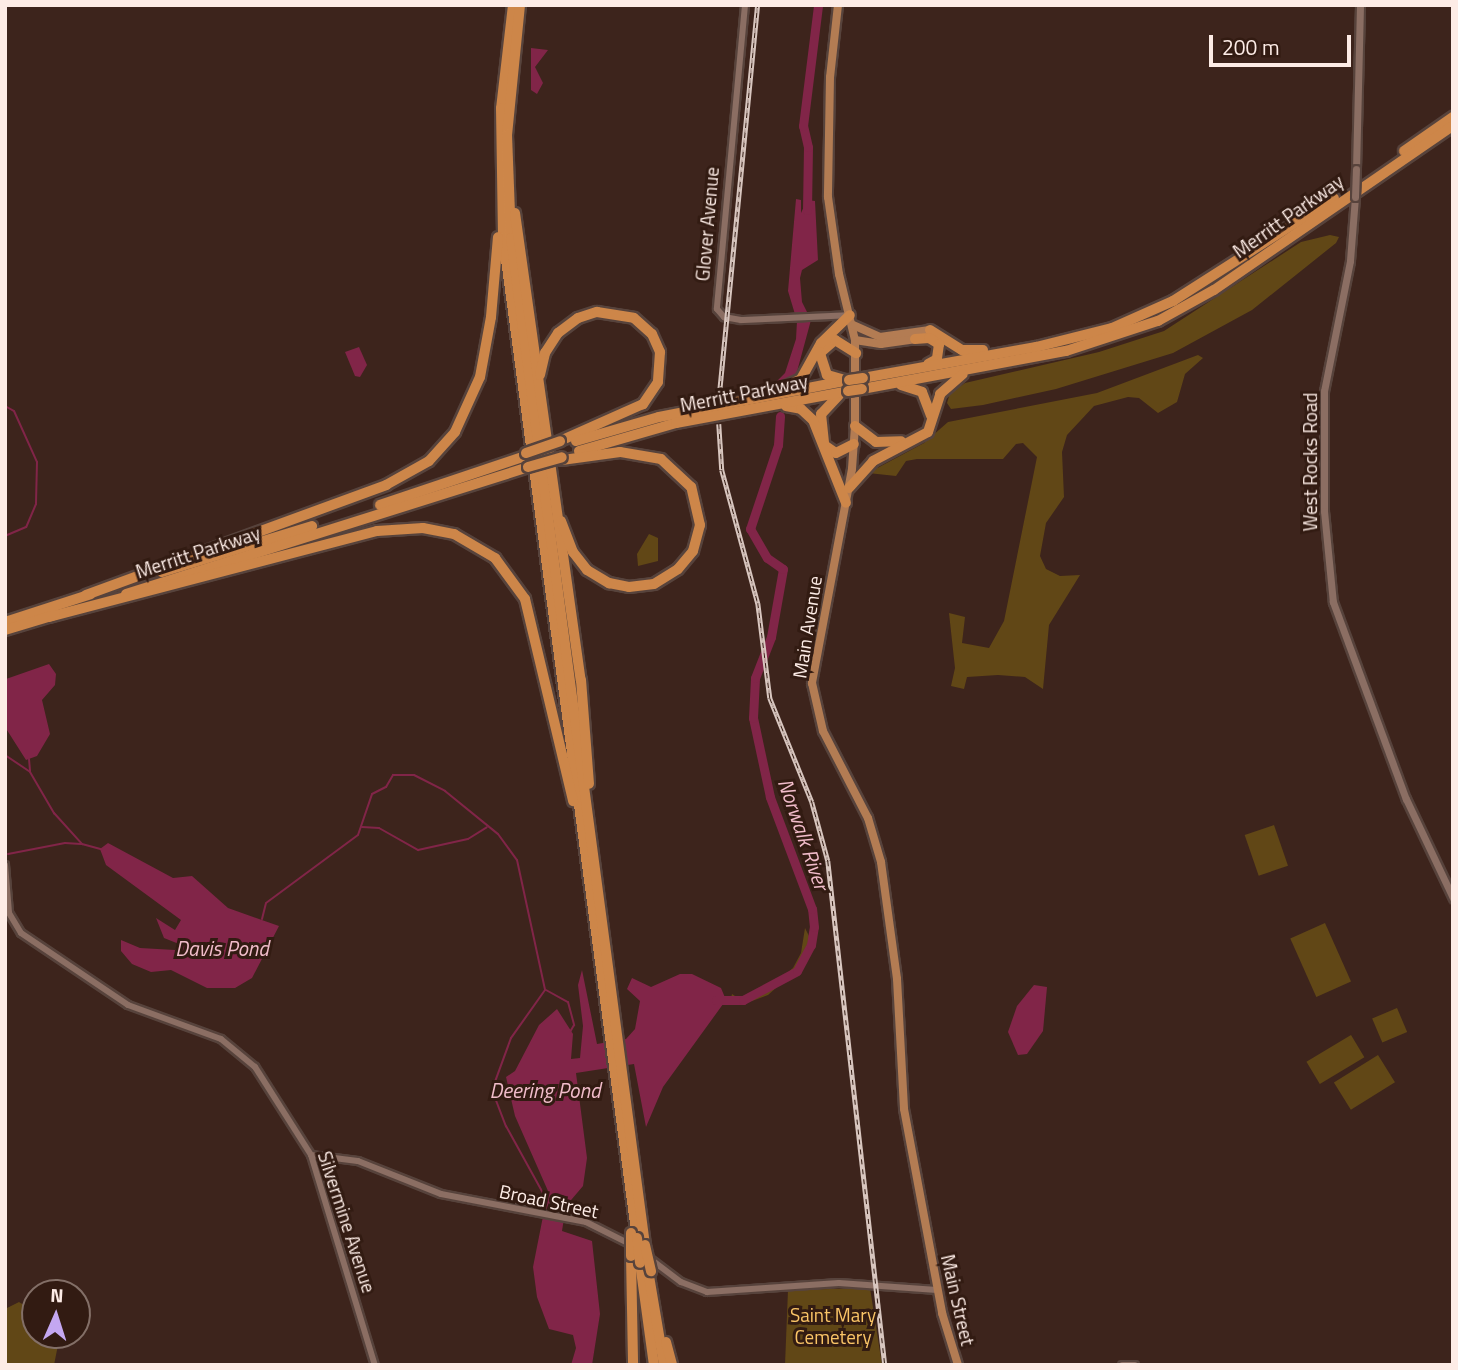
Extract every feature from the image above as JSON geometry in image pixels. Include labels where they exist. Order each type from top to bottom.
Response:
[{"type":"highway","points":[[86,595],[344,500],[422,466],[449,440],[468,408],[480,377],[492,317],[502,83],[513,5]]},
{"type":"highway","points":[[520,5],[508,108],[511,238],[588,850],[594,917],[613,1033]]},
{"type":"highway","points":[[508,108],[512,198],[582,680],[585,827]]},
{"type":"highway","name":"Merritt Parkway","points":[[561,451],[659,427],[761,407],[920,367],[1036,347],[1112,328],[1173,301],[1453,117]]},
{"type":"highway","name":"Merritt Parkway","points":[[863,383],[883,386],[1094,345],[1158,321],[1213,290],[1453,126]]},
{"type":"highway","points":[[499,160],[506,263],[588,850],[595,872],[638,1239],[631,1256],[633,1365]]},
{"type":"highway","points":[[527,462],[561,451],[633,411],[650,396],[662,364],[648,329],[629,316],[610,311],[584,316],[566,326],[551,342],[541,364],[543,418]]},
{"type":"highway","points":[[744,400],[797,382],[821,343],[851,320]]},
{"type":"highway","points":[[945,326],[947,340]]},
{"type":"highway","points":[[930,330],[971,351],[1036,347]]},
{"type":"highway","points":[[915,339],[932,339],[940,349],[937,359],[920,367]]},
{"type":"highway","points":[[854,444],[842,453],[832,452],[824,445],[820,422],[829,402],[848,386],[827,375],[820,353],[835,340],[856,353]]},
{"type":"highway","points":[[849,488],[873,461],[928,432],[940,394],[952,380],[988,365]]},
{"type":"highway","points":[[855,426],[883,444],[910,438],[925,429],[931,413],[922,392],[905,385],[883,386]]},
{"type":"highway","name":"Merritt Parkway","points":[[561,451],[651,419],[744,400],[848,386]]},
{"type":"highway","points":[[761,407],[797,407],[810,415],[846,503]]},
{"type":"highway","points":[[527,462],[561,451],[637,452],[678,470],[694,493],[700,519],[695,544],[684,563],[660,581],[642,586],[616,585],[592,574],[577,558],[566,537],[548,455]]},
{"type":"highway","name":"Merritt Parkway","points":[[350,518],[495,466],[527,462]]},
{"type":"highway","name":"Merritt Parkway","points":[[5,622],[86,595],[502,475],[527,462]]},
{"type":"highway","name":"Merritt Parkway","points":[[5,630],[330,524]]},
{"type":"highway","points":[[49,617],[139,597],[355,536],[405,528],[447,532],[484,549],[510,574],[531,612],[585,827]]},
{"type":"highway","points":[[618,1070],[624,1140],[638,1239],[672,1365]]},
{"type":"highway","points":[[647,1268],[654,1365]]},
{"type":"highway","points":[[647,1268],[664,1365]]},
{"type":"main road","name":"Main Avenue","points":[[838,5],[830,69],[828,197],[855,340],[855,426],[849,488],[812,683],[823,731],[868,818],[881,862],[897,979],[904,1109],[929,1242]]},
{"type":"main road","name":"West Rocks Road","points":[[1360,5],[1355,197],[1350,261],[1324,391],[1324,511],[1333,602],[1406,799],[1453,898]]},
{"type":"main road","points":[[851,320],[880,337],[930,330]]},
{"type":"main road","points":[[855,340],[881,344],[915,339]]},
{"type":"main road","name":"Main Street","points":[[929,1242],[937,1290],[958,1365]]},
{"type":"main road","points":[[1122,1365],[1134,1365]]},
{"type":"street","name":"Glover Avenue","points":[[745,5],[717,309],[736,319],[816,316],[851,320]]},
{"type":"street","name":"Silvermine Avenue","points":[[5,865],[8,909],[19,931],[135,1008],[235,1048],[260,1073],[311,1155],[375,1365]]},
{"type":"street","name":"Broad Street","points":[[311,1155],[358,1160],[440,1194],[578,1220],[610,1231],[681,1282],[706,1292],[839,1283],[937,1290]]},
{"type":"green space","points":[[1330,235],[1339,237],[1336,243],[1252,310],[1173,353],[1056,389],[983,405],[951,409],[947,403],[950,393],[965,383],[1099,352],[1164,331],[1301,242]]},
{"type":"green space","points":[[1198,355],[1203,358],[1185,374],[1177,402],[1158,413],[1139,398],[1128,397],[1094,406],[1067,435],[1062,452],[1064,497],[1046,523],[1040,556],[1046,569],[1060,576],[1080,575],[1049,625],[1043,689],[1025,677],[998,675],[967,677],[964,689],[951,686],[955,668],[949,613],[965,617],[962,643],[989,648],[1004,621],[1037,457],[1023,443],[1016,444],[1003,459],[917,459],[906,461],[896,476],[868,473],[924,443],[948,422],[1097,393]]},
{"type":"green space","points":[[649,534],[658,538],[658,561],[638,566],[637,554]]},
{"type":"green space","points":[[1274,825],[1288,866],[1259,876],[1245,835]]},
{"type":"green space","points":[[1325,923],[1351,981],[1316,997],[1290,938]]},
{"type":"green space","points":[[805,928],[810,938],[796,970],[768,995],[752,1001],[731,998],[732,994],[738,998],[765,992],[793,968],[801,953]]},
{"type":"green space","points":[[1397,1008],[1407,1032],[1382,1042],[1372,1019]]},
{"type":"green space","points":[[1351,1035],[1364,1057],[1320,1084],[1306,1062]]},
{"type":"green space","points":[[1378,1055],[1395,1082],[1351,1110],[1334,1083]]},
{"type":"green space","name":"Saint Mary Cemetery","points":[[870,1288],[882,1365],[785,1365],[788,1290]]},
{"type":"green space","points":[[21,1303],[21,1349],[57,1349],[54,1365],[5,1365],[5,1309]]},
{"type":"water","points":[[531,48],[548,50],[535,67],[543,83],[537,94],[531,90]]},
{"type":"water","points":[[796,199],[801,200],[801,213],[807,200],[815,201],[818,260],[802,270],[800,278],[802,302],[811,320],[795,379],[775,383],[785,373],[796,339],[797,321],[788,291]]},
{"type":"water","points":[[359,347],[367,365],[360,377],[355,376],[345,352]]},
{"type":"water","points":[[49,664],[56,674],[55,685],[42,700],[50,734],[37,756],[26,760],[5,727],[6,679]]},
{"type":"water","name":"Davis Pond","points":[[108,843],[173,878],[192,876],[228,908],[279,926],[252,978],[235,988],[207,988],[171,970],[151,972],[132,964],[121,951],[121,940],[140,948],[175,950],[179,944],[164,938],[156,918],[175,930],[181,920],[106,865],[100,849]]},
{"type":"water","name":"Deering Pond","points":[[582,970],[597,1044],[626,1039],[635,1029],[640,1001],[627,989],[632,978],[651,987],[680,974],[692,974],[721,988],[726,1000],[663,1087],[646,1127],[634,1064],[576,1073],[587,1158],[583,1186],[566,1206],[562,1231],[592,1241],[600,1314],[592,1365],[571,1365],[576,1348],[573,1335],[549,1329],[537,1297],[533,1267],[548,1191],[515,1116],[506,1077],[515,1071],[539,1025],[557,1009],[573,1034],[571,1059],[580,1058],[583,1026],[578,985]]},
{"type":"water","points":[[1034,985],[1047,987],[1043,1031],[1027,1054],[1018,1055],[1008,1032],[1017,1006]]},
{"type":"waterway","name":"Norwalk River","points":[[807,210],[808,147],[803,126],[818,5]]},
{"type":"waterway","points":[[5,406],[14,411],[37,462],[36,504],[26,527],[5,536]]},
{"type":"waterway","name":"Norwalk River","points":[[716,1000],[743,1000],[797,971],[811,945],[814,927],[812,909],[770,797],[753,718],[755,678],[771,637],[783,569],[767,558],[750,529],[778,445],[780,416]]},
{"type":"waterway","points":[[5,755],[30,772],[54,813],[82,844],[101,849]]},
{"type":"waterway","points":[[29,759],[30,771]]},
{"type":"waterway","points":[[262,919],[266,903],[358,835],[372,794],[386,787],[393,775],[414,775],[445,791],[498,834],[517,860],[545,990],[511,1038],[492,1090],[506,1126],[548,1202]]},
{"type":"waterway","points":[[362,827],[379,828],[418,850],[468,839],[487,827]]},
{"type":"waterway","points":[[8,854],[65,843],[81,844]]},
{"type":"waterway","points":[[546,990],[568,1002],[574,1025],[570,1032]]},
{"type":"railway","points":[[719,396],[757,5]]},
{"type":"railway","points":[[719,424],[722,470],[758,603],[770,698],[812,802],[828,861],[885,1365]]}]
